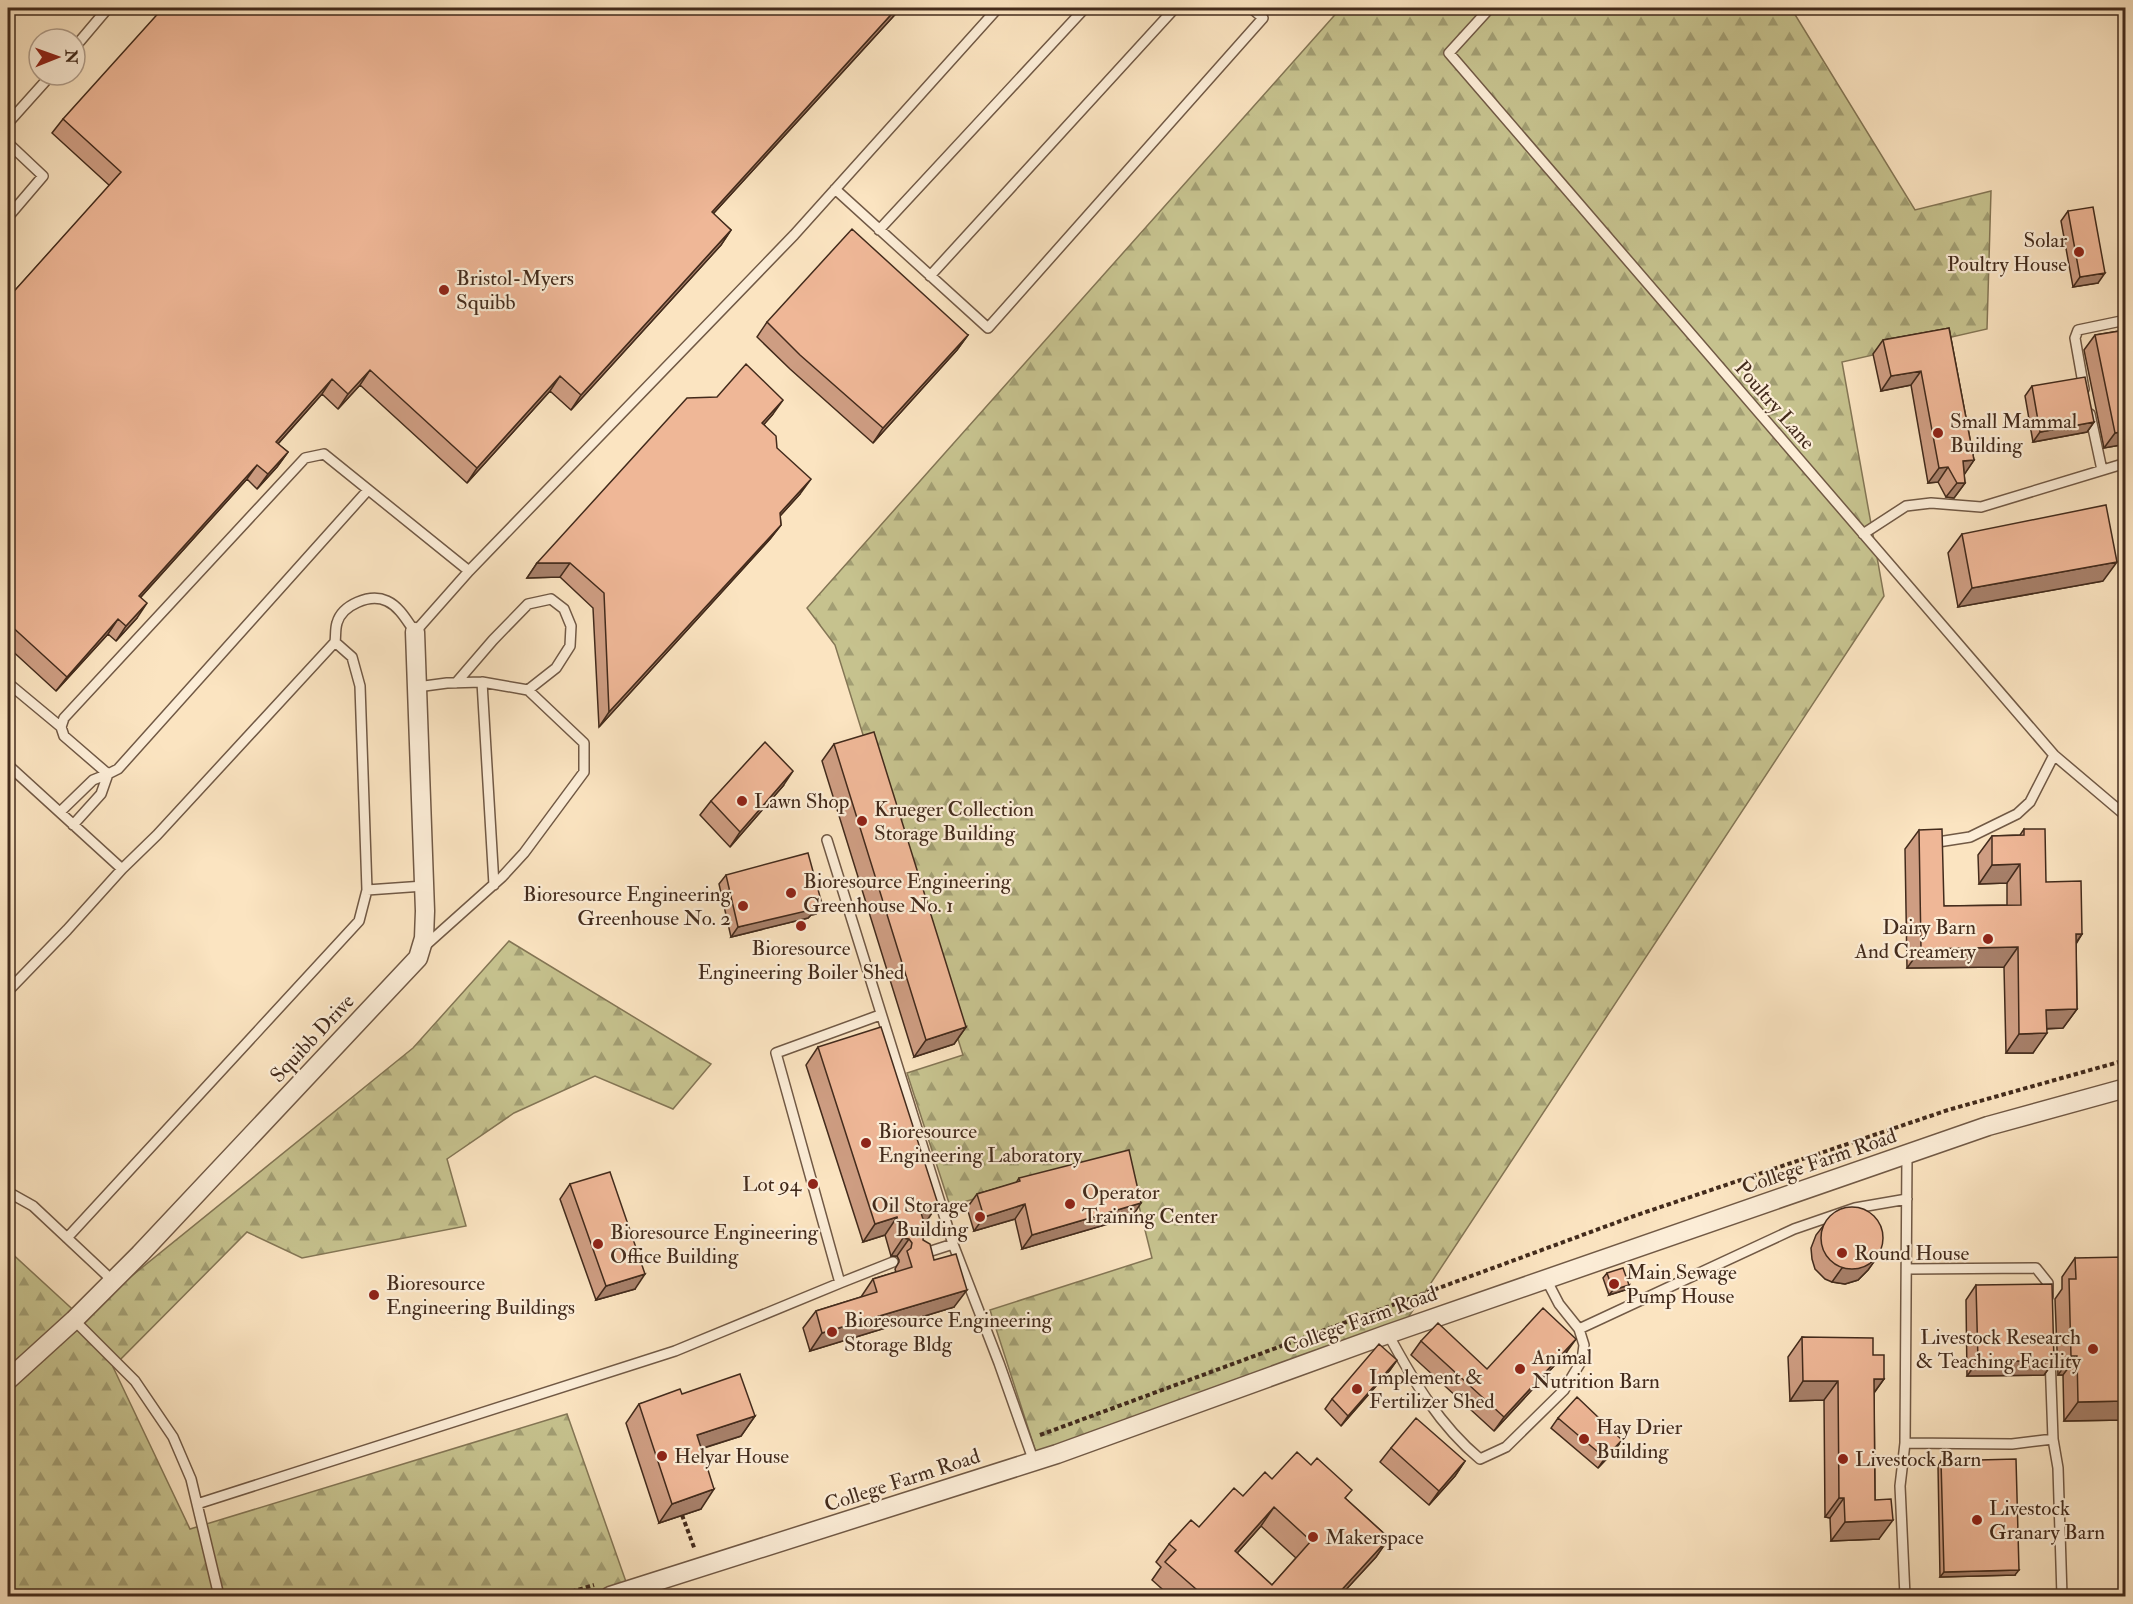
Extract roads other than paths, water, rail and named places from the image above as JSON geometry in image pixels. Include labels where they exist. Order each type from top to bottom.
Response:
[{"type":"street","name":"Squibb Drive","points":[[8,1380],[113,1281],[413,965],[422,949],[425,926],[424,886],[414,632]]},
{"type":"street","name":"College Farm Road","points":[[610,1596],[1034,1462],[1388,1334],[1988,1126],[2126,1088]]},
{"type":"lane","points":[[87,33],[108,8]]},
{"type":"lane","points":[[8,992],[335,642],[337,622],[348,608],[366,598],[386,601],[401,611],[414,632],[469,571],[794,235],[998,8]]},
{"type":"lane","points":[[879,230],[1085,8]]},
{"type":"lane","points":[[930,276],[1175,8]]},
{"type":"lane","points":[[835,189],[988,328],[1263,18],[1251,8]]},
{"type":"lane","name":"Poultry Lane","points":[[1490,8],[1449,54],[2054,755],[2126,816]]},
{"type":"lane","points":[[8,123],[40,87]]},
{"type":"lane","points":[[8,143],[43,176],[8,217]]},
{"type":"lane","points":[[2102,470],[2075,338],[2078,330],[2126,320]]},
{"type":"lane","points":[[108,774],[63,736],[64,718],[305,458],[324,454],[469,571]]},
{"type":"lane","points":[[1863,534],[1906,506],[1931,503],[1981,507],[2126,463]]},
{"type":"lane","points":[[60,812],[93,780],[118,769],[368,490]]},
{"type":"lane","points":[[456,682],[528,604],[551,599],[564,609],[571,626],[570,646],[556,668],[528,690]]},
{"type":"lane","points":[[67,1238],[359,921],[367,890],[360,686],[352,657],[335,642]]},
{"type":"lane","points":[[417,687],[456,682],[482,682],[528,690],[584,743],[584,772],[524,853],[494,885],[422,949]]},
{"type":"lane","points":[[482,682],[494,885]]},
{"type":"lane","points":[[8,683],[62,727]]},
{"type":"lane","points":[[1938,842],[1970,837],[2017,814],[2030,802],[2054,755]]},
{"type":"lane","points":[[8,765],[122,869]]},
{"type":"lane","points":[[73,825],[101,794],[108,774]]},
{"type":"lane","points":[[827,840],[953,1244],[1034,1462]]},
{"type":"lane","points":[[367,890],[424,886]]},
{"type":"lane","points":[[840,1283],[776,1053],[880,1015]]},
{"type":"lane","points":[[1905,1596],[1900,1486],[1905,1443],[1907,1154]]},
{"type":"lane","points":[[8,1192],[33,1206],[113,1281]]},
{"type":"lane","points":[[1579,1329],[1794,1229],[1855,1208],[1907,1199]]},
{"type":"lane","points":[[916,1255],[953,1244]]},
{"type":"lane","points":[[197,1504],[675,1351],[893,1262]]},
{"type":"lane","points":[[1907,1269],[2036,1268],[2048,1283],[2049,1305]]},
{"type":"lane","points":[[1388,1334],[1413,1381],[1439,1418],[1462,1444],[1480,1459],[1506,1447],[1564,1390],[1582,1360],[1584,1345],[1579,1329],[1559,1304],[1546,1279]]},
{"type":"lane","points":[[74,1320],[135,1381],[173,1437],[191,1479],[219,1596]]},
{"type":"lane","points":[[2050,1350],[2053,1439],[2058,1468],[2062,1596]]},
{"type":"lane","points":[[1905,1443],[2012,1444],[2053,1439]]},
{"type":"place","name":"Solar Poultry House","points":[[2079,252]]},
{"type":"place","name":"Bristol-Myers Squibb","points":[[444,290]]},
{"type":"place","name":"Small Mammal Building","points":[[1938,433]]},
{"type":"place","name":"Lawn Shop","points":[[742,801]]},
{"type":"place","name":"Krueger Collection Storage Building","points":[[862,821]]},
{"type":"place","name":"Bioresource Engineering Greenhouse No. 1","points":[[791,893]]},
{"type":"place","name":"Bioresource Engineering Greenhouse No. 2","points":[[743,906]]},
{"type":"place","name":"Bioresource Engineering Boiler Shed","points":[[801,926]]},
{"type":"place","name":"Dairy Barn And Creamery","points":[[1988,939]]},
{"type":"place","name":"Bioresource Engineering Laboratory","points":[[866,1143]]},
{"type":"place","name":"Lot 94","points":[[813,1184]]},
{"type":"place","name":"Operator Training Center","points":[[1070,1204]]},
{"type":"place","name":"Oil Storage Building","points":[[980,1217]]},
{"type":"place","name":"Bioresource Engineering Office Building","points":[[598,1244]]},
{"type":"place","name":"Round House","points":[[1842,1253]]},
{"type":"place","name":"Main Sewage Pump House","points":[[1614,1284]]},
{"type":"place","name":"Bioresource Engineering Buildings","points":[[374,1295]]},
{"type":"place","name":"Bioresource Engineering Storage Bldg","points":[[832,1332]]},
{"type":"place","name":"Livestock Research & Teaching Facility","points":[[2093,1349]]},
{"type":"place","name":"Animal Nutrition Barn","points":[[1520,1369]]},
{"type":"place","name":"Implement & Fertilizer Shed","points":[[1357,1389]]},
{"type":"place","name":"Hay Drier Building","points":[[1584,1439]]},
{"type":"place","name":"Helyar House","points":[[662,1456]]},
{"type":"place","name":"Livestock Barn","points":[[1843,1459]]},
{"type":"place","name":"Livestock Granary Barn","points":[[1977,1520]]},
{"type":"place","name":"Makerspace","points":[[1313,1537]]}]
